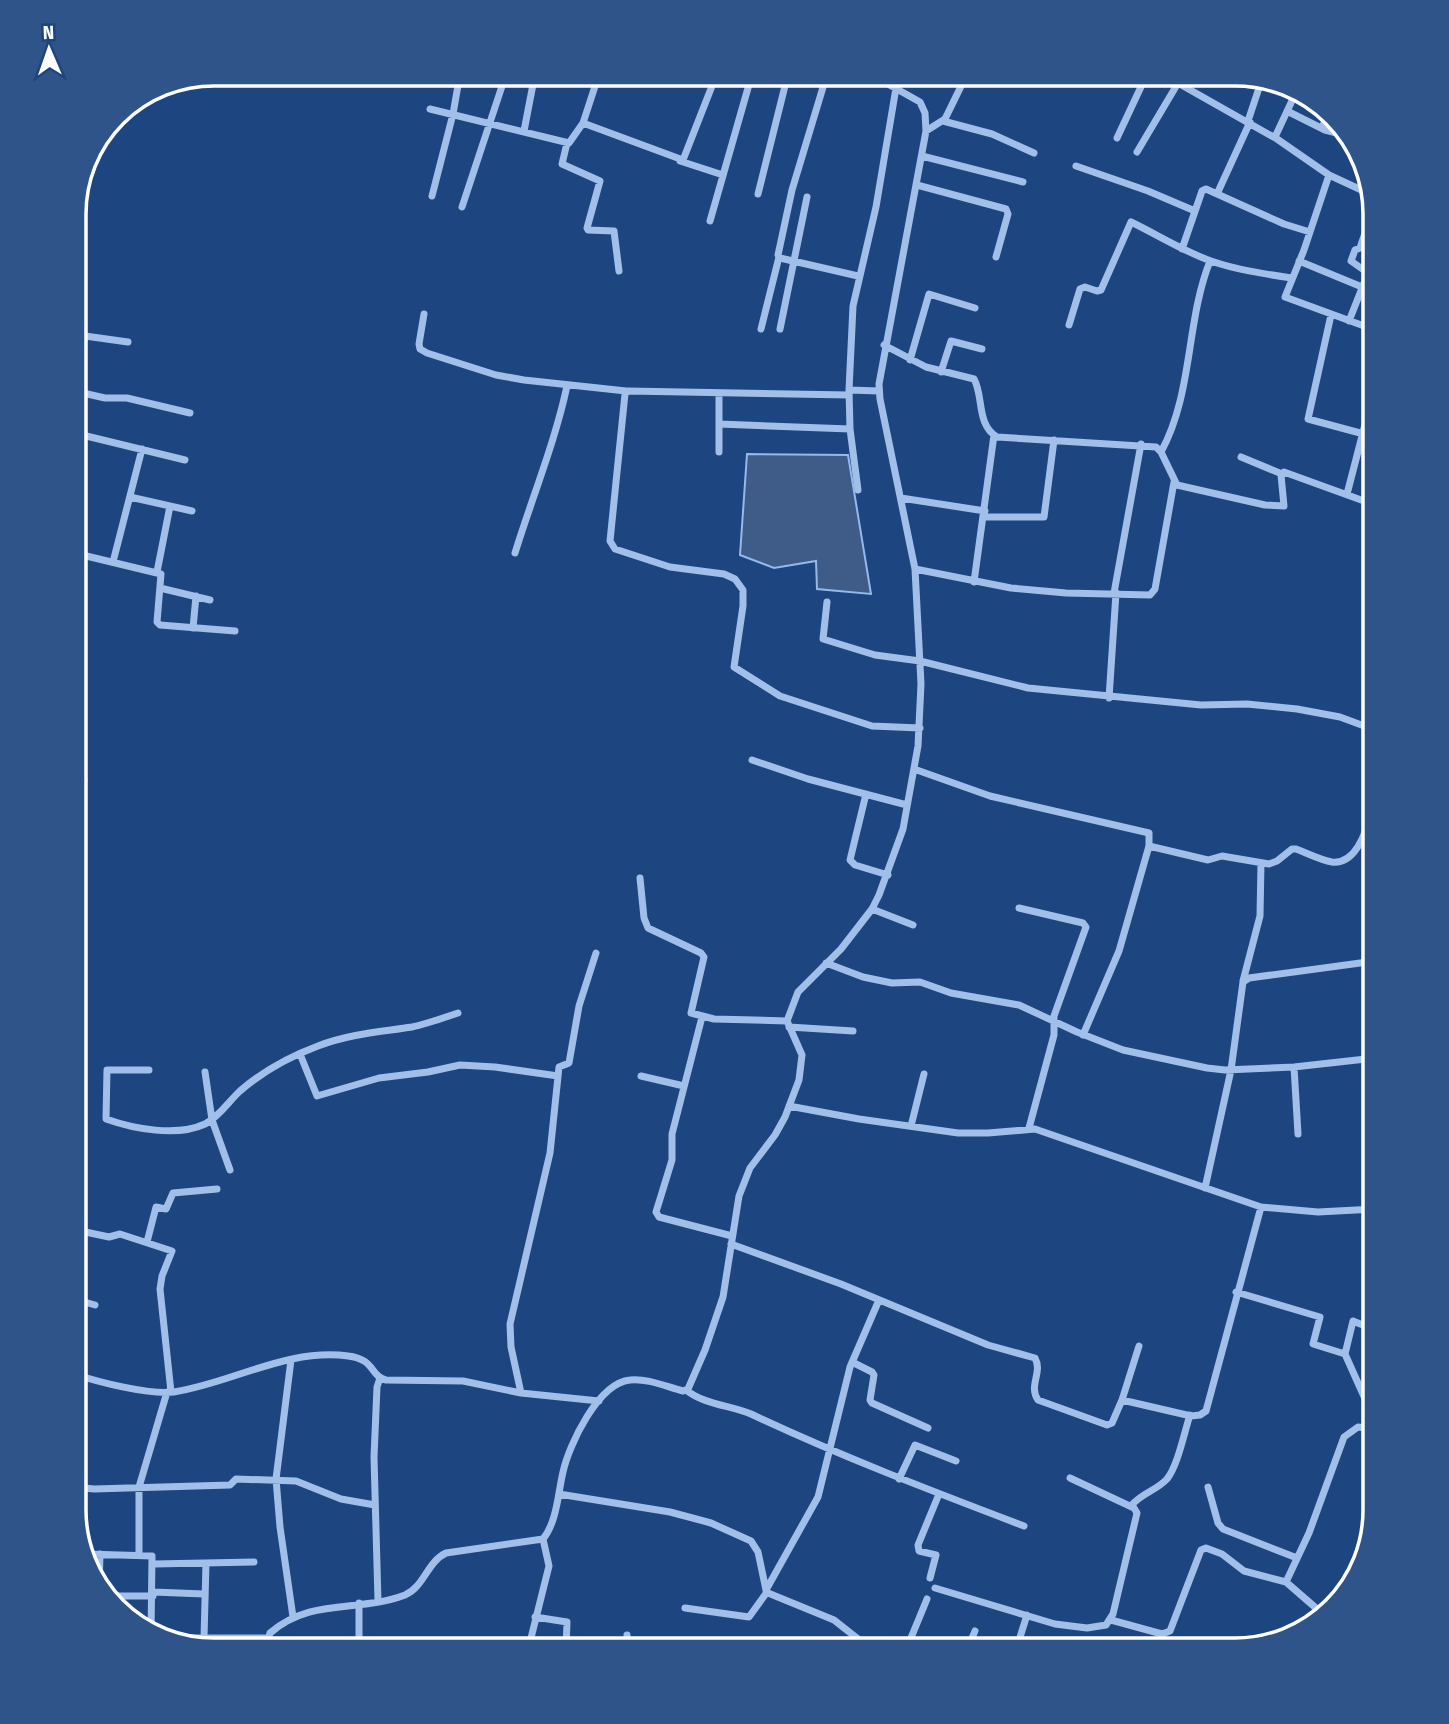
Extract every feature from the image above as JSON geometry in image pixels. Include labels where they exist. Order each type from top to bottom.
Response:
[{"type":"street","points":[[432,196],[458,86]]},
{"type":"street","points":[[462,207],[502,86]]},
{"type":"street","points":[[524,131],[533,86]]},
{"type":"street","points":[[595,86],[583,123],[567,143],[562,164],[600,181],[587,229],[614,231],[619,271]]},
{"type":"street","points":[[680,161],[685,159],[712,86]]},
{"type":"street","points":[[710,221],[749,86]]},
{"type":"street","points":[[758,194],[785,86]]},
{"type":"street","points":[[761,329],[792,190],[823,86]]},
{"type":"street","points":[[686,1390],[705,1350],[723,1297],[743,1182],[775,1135],[799,1080],[803,1058],[788,1024],[798,992],[841,949],[872,909],[888,875],[903,829],[915,769],[920,728],[920,661],[915,569],[879,391],[884,345],[926,131],[922,104],[892,86]]},
{"type":"street","points":[[926,131],[943,121],[961,86]]},
{"type":"street","points":[[1118,138],[1142,86]]},
{"type":"street","points":[[1138,152],[1176,86]]},
{"type":"street","points":[[1183,86],[1275,137],[1328,175],[1361,190]]},
{"type":"street","points":[[858,490],[850,429],[853,306],[876,207],[896,88]]},
{"type":"street","points":[[1217,194],[1249,122],[1259,88]]},
{"type":"street","points":[[1275,137],[1293,99]]},
{"type":"street","points":[[430,109],[567,143]]},
{"type":"street","points":[[1287,111],[1334,132]]},
{"type":"street","points":[[943,121],[992,134],[1034,153]]},
{"type":"street","points":[[1322,128],[1325,122]]},
{"type":"street","points":[[583,123],[723,175]]},
{"type":"street","points":[[922,156],[1023,183]]},
{"type":"street","points":[[1076,166],[1195,211]]},
{"type":"street","points":[[1328,175],[1300,261],[1285,297],[1363,326]]},
{"type":"street","points":[[917,185],[1006,209],[1008,214],[996,257]]},
{"type":"street","points":[[1182,249],[1204,189],[1284,224],[1310,232]]},
{"type":"street","points":[[780,329],[807,197]]},
{"type":"street","points":[[1069,325],[1081,288],[1101,290],[1129,223],[1132,222],[1210,261],[1292,278]]},
{"type":"street","points":[[1363,239],[1351,262],[1363,270]]},
{"type":"street","points":[[779,257],[858,276]]},
{"type":"street","points":[[1161,452],[1173,423],[1201,286],[1210,261]]},
{"type":"street","points":[[1300,261],[1362,287]]},
{"type":"street","points":[[1349,321],[1363,284]]},
{"type":"street","points":[[910,360],[929,295],[975,308]]},
{"type":"street","points":[[424,314],[420,349],[496,374],[568,386],[626,391],[879,391]]},
{"type":"street","points":[[1331,315],[1308,419],[1363,434]]},
{"type":"street","points":[[86,336],[128,342]]},
{"type":"street","points":[[941,372],[951,341],[982,349]]},
{"type":"street","points":[[884,345],[910,360],[941,372],[975,380],[983,419],[999,438],[1141,444],[1156,447],[1161,452],[1174,482],[1153,593],[1146,596],[1066,593],[974,582],[915,569]]},
{"type":"street","points":[[514,553],[557,431],[568,386]]},
{"type":"street","points":[[626,391],[611,545],[615,549],[670,567],[724,574],[735,579],[743,590],[743,607],[734,667],[780,696],[872,726],[920,728]]},
{"type":"street","points":[[719,393],[719,452]]},
{"type":"street","points":[[86,394],[105,398],[127,398],[190,413]]},
{"type":"street","points":[[719,424],[850,429]]},
{"type":"street","points":[[974,582],[994,435]]},
{"type":"street","points":[[86,436],[185,460]]},
{"type":"street","points":[[1347,494],[1363,438]]},
{"type":"street","points":[[901,498],[984,514],[1044,517],[1054,440]]},
{"type":"street","points":[[1109,698],[1115,593],[1141,444]]},
{"type":"street","points":[[113,562],[142,449]]},
{"type":"street","points":[[1241,457],[1282,474],[1286,472],[1363,500]]},
{"type":"street","points":[[1174,482],[1184,488],[1280,507],[1284,503],[1282,474]]},
{"type":"street","points":[[130,497],[192,511]]},
{"type":"street","points":[[157,572],[170,506]]},
{"type":"street","points":[[86,556],[161,573],[158,624],[235,631]]},
{"type":"street","points":[[160,588],[210,600]]},
{"type":"street","points":[[193,628],[195,596]]},
{"type":"street","points":[[827,602],[823,639],[875,655],[920,661],[1028,688],[1216,707],[1247,705],[1297,709],[1340,717],[1363,725]]},
{"type":"street","points":[[752,760],[907,805]]},
{"type":"street","points":[[915,769],[990,796],[1146,831],[1149,834],[1149,846],[1119,951],[1083,1035]]},
{"type":"street","points":[[866,794],[850,860],[855,865],[888,875]]},
{"type":"street","points":[[1149,846],[1208,860],[1222,856],[1273,864],[1288,851],[1296,849],[1330,862],[1346,859],[1355,850],[1363,833]]},
{"type":"street","points":[[1205,1188],[1231,1070],[1243,982],[1259,916],[1261,863]]},
{"type":"street","points":[[640,878],[643,918],[648,928],[701,953],[704,957],[690,1011],[702,1017],[853,1031]]},
{"type":"street","points":[[1019,908],[1083,923],[1086,927],[1055,1012],[1054,1035],[1029,1128]]},
{"type":"street","points":[[872,909],[913,925]]},
{"type":"street","points":[[521,1393],[511,1347],[510,1324],[550,1153],[559,1066],[569,1063],[579,1006],[596,953]]},
{"type":"street","points":[[826,963],[856,975],[892,983],[920,982],[951,993],[1019,1005],[1083,1035],[1146,1056],[1207,1068],[1294,1068],[1363,1060]]},
{"type":"street","points":[[1243,982],[1249,978],[1363,963]]},
{"type":"street","points":[[149,1070],[107,1070],[106,1119],[162,1130],[194,1127],[212,1120],[248,1084],[300,1054],[346,1037],[415,1026],[458,1013]]},
{"type":"street","points":[[702,1017],[671,1134],[673,1157],[657,1215],[732,1240],[988,1345],[1035,1358],[1039,1368],[1035,1397],[1107,1425],[1112,1423],[1122,1400],[1139,1346]]},
{"type":"street","points":[[300,1054],[317,1096],[379,1078],[460,1065],[558,1076]]},
{"type":"street","points":[[1294,1068],[1298,1134]]},
{"type":"street","points":[[205,1072],[212,1120],[230,1170]]},
{"type":"street","points":[[911,1126],[924,1074]]},
{"type":"street","points":[[641,1076],[684,1086]]},
{"type":"street","points":[[789,1106],[972,1133],[1029,1128],[1261,1207],[1318,1212],[1363,1210]]},
{"type":"street","points":[[147,1242],[156,1207],[166,1209],[173,1192],[217,1189]]},
{"type":"street","points":[[1122,1400],[1190,1415],[1200,1415],[1209,1405],[1236,1292],[1261,1207]]},
{"type":"street","points":[[86,1235],[109,1237],[120,1234],[172,1251],[160,1289],[169,1392],[139,1487],[139,1554]]},
{"type":"street","points":[[1236,1292],[1320,1317],[1313,1343],[1345,1354]]},
{"type":"street","points":[[685,1608],[749,1617],[766,1591],[818,1497],[852,1362],[879,1300]]},
{"type":"street","points":[[86,1302],[95,1305]]},
{"type":"street","points":[[1363,1325],[1353,1321],[1345,1354],[1363,1393]]},
{"type":"street","points":[[86,1377],[145,1390],[169,1392],[291,1360],[336,1355],[357,1357],[368,1362],[380,1378],[463,1381],[521,1393],[599,1401]]},
{"type":"street","points":[[291,1360],[276,1479],[293,1617]]},
{"type":"street","points":[[852,1362],[873,1373],[870,1400],[872,1404],[928,1429]]},
{"type":"street","points":[[378,1601],[374,1445],[377,1387],[380,1378]]},
{"type":"street","points":[[531,1638],[549,1566],[543,1539],[551,1525],[575,1436],[599,1401],[617,1384],[629,1380],[686,1390],[698,1397],[751,1414],[899,1479],[1024,1526]]},
{"type":"street","points":[[1131,1507],[1139,1497],[1163,1483],[1171,1474],[1190,1415]]},
{"type":"street","points":[[1286,1582],[1309,1533],[1343,1437],[1358,1427],[1363,1428]]},
{"type":"street","points":[[899,1479],[915,1445],[956,1461]]},
{"type":"street","points":[[935,1588],[1055,1624],[1087,1628],[1106,1625],[1111,1620],[1137,1513],[1131,1507],[1070,1478]]},
{"type":"street","points":[[86,1488],[230,1485],[236,1479],[276,1479],[304,1483],[347,1501],[375,1505]]},
{"type":"street","points":[[1208,1487],[1218,1523],[1223,1530],[1297,1558]]},
{"type":"street","points":[[559,1494],[670,1512],[711,1523],[751,1541],[758,1552],[766,1591],[788,1603],[834,1620],[857,1638]]},
{"type":"street","points":[[930,1578],[936,1555],[919,1551],[918,1545],[939,1494]]},
{"type":"street","points":[[214,1638],[267,1638],[293,1617],[317,1609],[378,1601],[413,1590],[431,1565],[446,1553],[543,1539]]},
{"type":"street","points":[[1111,1620],[1162,1634],[1170,1631],[1200,1550],[1206,1548],[1222,1554],[1244,1571],[1286,1582],[1317,1609]]},
{"type":"street","points":[[94,1554],[152,1556],[152,1622]]},
{"type":"street","points":[[100,1554],[100,1568]]},
{"type":"street","points":[[154,1564],[254,1562]]},
{"type":"street","points":[[204,1638],[206,1563]]},
{"type":"street","points":[[118,1596],[204,1594]]},
{"type":"street","points":[[911,1638],[927,1599]]},
{"type":"street","points":[[359,1603],[359,1638]]},
{"type":"street","points":[[1020,1638],[1027,1615]]},
{"type":"street","points":[[535,1617],[567,1622],[566,1638]]},
{"type":"street","points":[[972,1638],[975,1631]]},
{"type":"water","points":[[747,454],[848,455],[871,594],[817,589],[816,561],[774,568],[740,555]]}]
